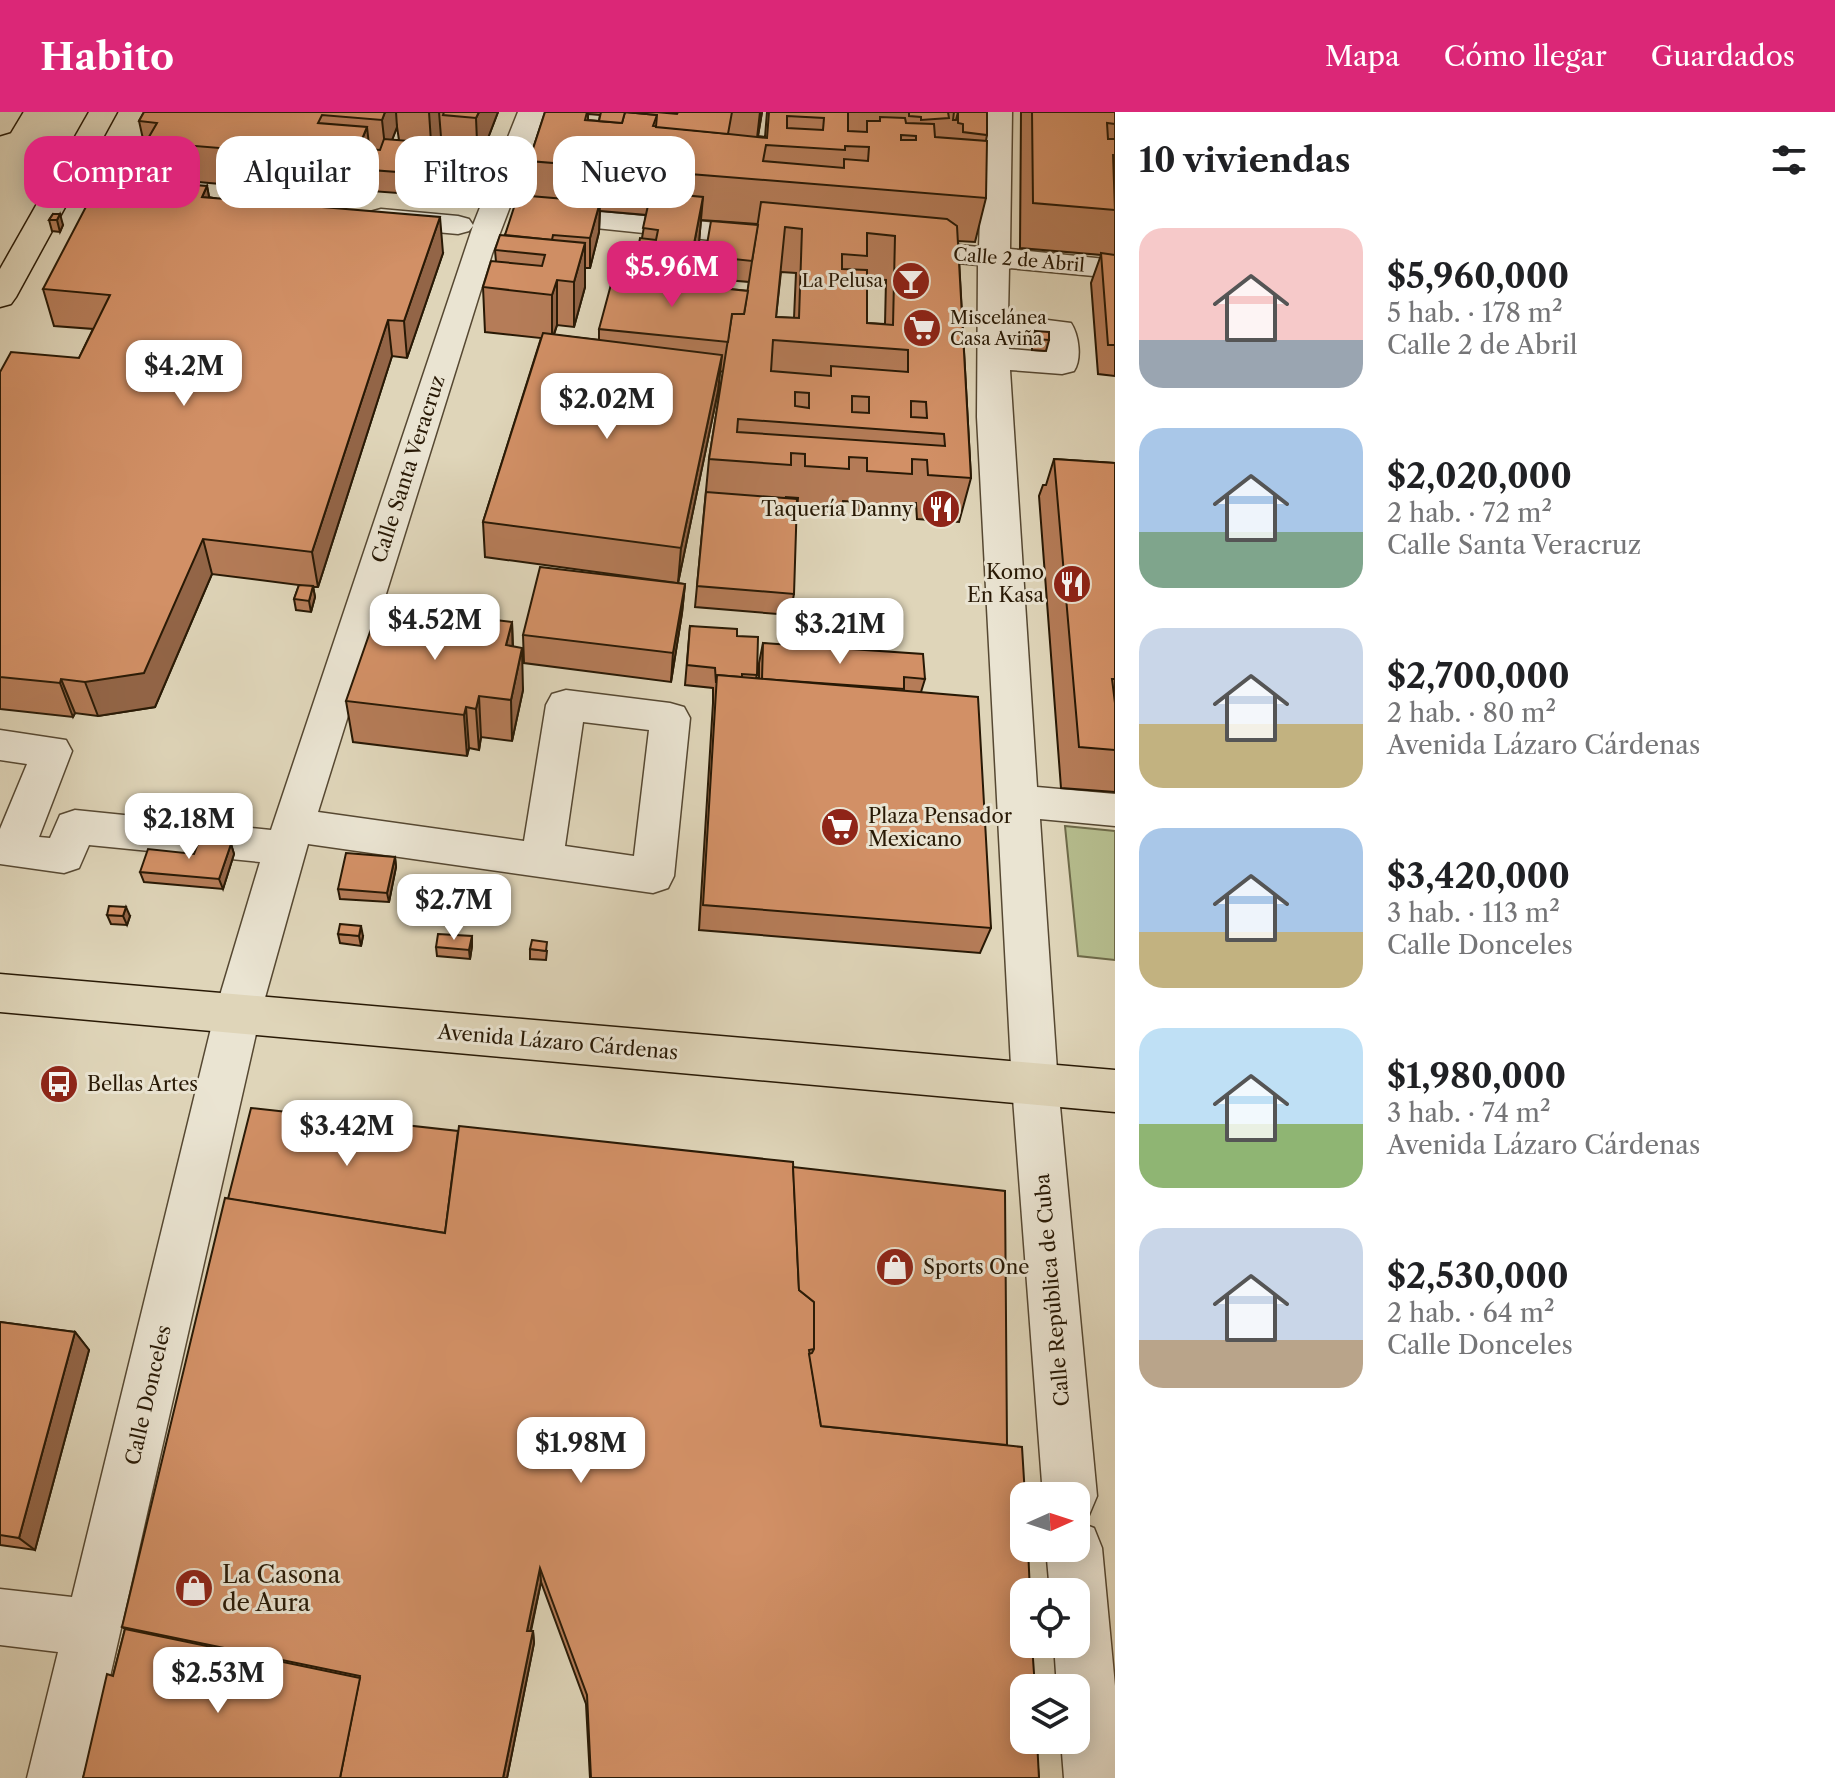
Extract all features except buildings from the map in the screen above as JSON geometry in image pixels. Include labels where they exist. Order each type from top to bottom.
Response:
[{"type":"main road","points":[[0,126],[8,112]]},
{"type":"main road","points":[[0,297],[103,112]]},
{"type":"main road","name":"Avenida Lázaro Cárdenas","points":[[0,993],[1115,1091]]},
{"type":"street","name":"Calle Santa Veracruz","points":[[238,1012],[290,836],[493,211],[509,177],[532,112]]},
{"type":"street","name":"Calle República de Cuba","points":[[998,112],[992,341],[1035,1085],[1069,1482]]},
{"type":"street","points":[[493,211],[804,240]]},
{"type":"street","points":[[351,215],[458,225]]},
{"type":"street","name":"Calle 2 de Abril","points":[[867,246],[1115,269]]},
{"type":"street","points":[[0,745],[52,751],[12,851],[64,856],[75,827],[290,836],[542,860],[653,876],[670,718],[566,705],[542,860]]},
{"type":"street","points":[[1018,801],[1115,810]]},
{"type":"street","name":"Calle Donceles","points":[[57,1778],[238,1012]]},
{"type":"street","points":[[1075,1562],[1094,1778]]},
{"type":"street","points":[[0,1617],[94,1628]]},
{"type":"green space","points":[[1065,826],[1115,831],[1115,960],[1078,956]]},
{"type":"place","name":"La Pelusa","points":[[911,281]]},
{"type":"place","name":"Miscelánea Casa Aviña","points":[[922,328]]},
{"type":"place","name":"Taquería Danny","points":[[941,509]]},
{"type":"place","name":"Komo En Kasa","points":[[1072,584]]},
{"type":"place","name":"Plaza Pensador Mexicano","points":[[840,827]]},
{"type":"place","name":"Bellas Artes","points":[[59,1084]]},
{"type":"place","name":"Sports One","points":[[895,1267]]},
{"type":"place","name":"La Casona de Aura","points":[[194,1588]]}]
